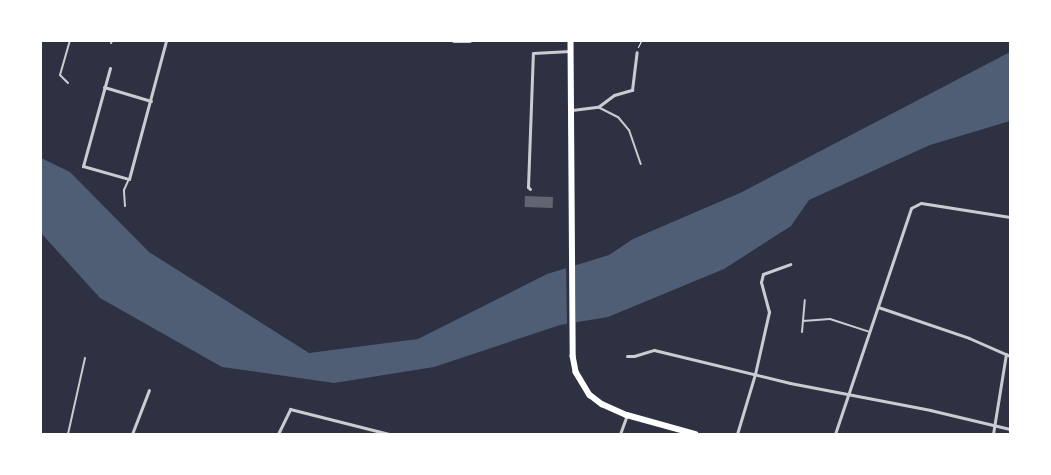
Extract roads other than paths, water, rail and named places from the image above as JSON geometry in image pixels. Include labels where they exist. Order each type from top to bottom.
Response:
[{"type":"highway","points":[[571,41],[574,356],[576,372],[590,395],[602,404],[627,415],[694,434]]},
{"type":"street","points":[[110,68],[83,166],[129,179],[166,41]]},
{"type":"street","points":[[454,41],[470,41]]},
{"type":"street","points":[[530,189],[528,187],[533,52],[571,51]]},
{"type":"street","points":[[572,110],[598,107],[614,95],[632,90],[637,52]]},
{"type":"street","points":[[104,87],[151,101]]},
{"type":"street","points":[[835,434],[911,208],[916,204],[1010,217]]},
{"type":"street","points":[[737,434],[755,374],[769,312],[762,282],[763,274],[790,264]]},
{"type":"street","points":[[878,307],[969,338],[1008,355],[994,434]]},
{"type":"street","points":[[627,356],[634,356],[654,350],[849,396],[867,397],[1010,429]]},
{"type":"street","points":[[132,434],[149,390]]},
{"type":"street","points":[[278,434],[290,409],[389,434]]},
{"type":"street","points":[[620,434],[627,415]]},
{"type":"lane","points":[[68,83],[60,75],[70,41]]},
{"type":"lane","points":[[598,107],[618,117],[629,130],[641,164]]},
{"type":"lane","points":[[125,206],[124,190],[129,179]]},
{"type":"lane","points":[[802,332],[805,300]]},
{"type":"lane","points":[[803,321],[830,319],[870,332]]},
{"type":"lane","points":[[68,434],[85,358]]},
{"type":"water","points":[[1010,52],[1010,121],[930,145],[809,200],[791,226],[724,269],[608,317],[560,325],[434,367],[334,383],[222,367],[100,298],[41,233],[41,158],[70,172],[149,252],[309,353],[418,339],[547,274],[609,255],[633,239],[740,193]]}]
